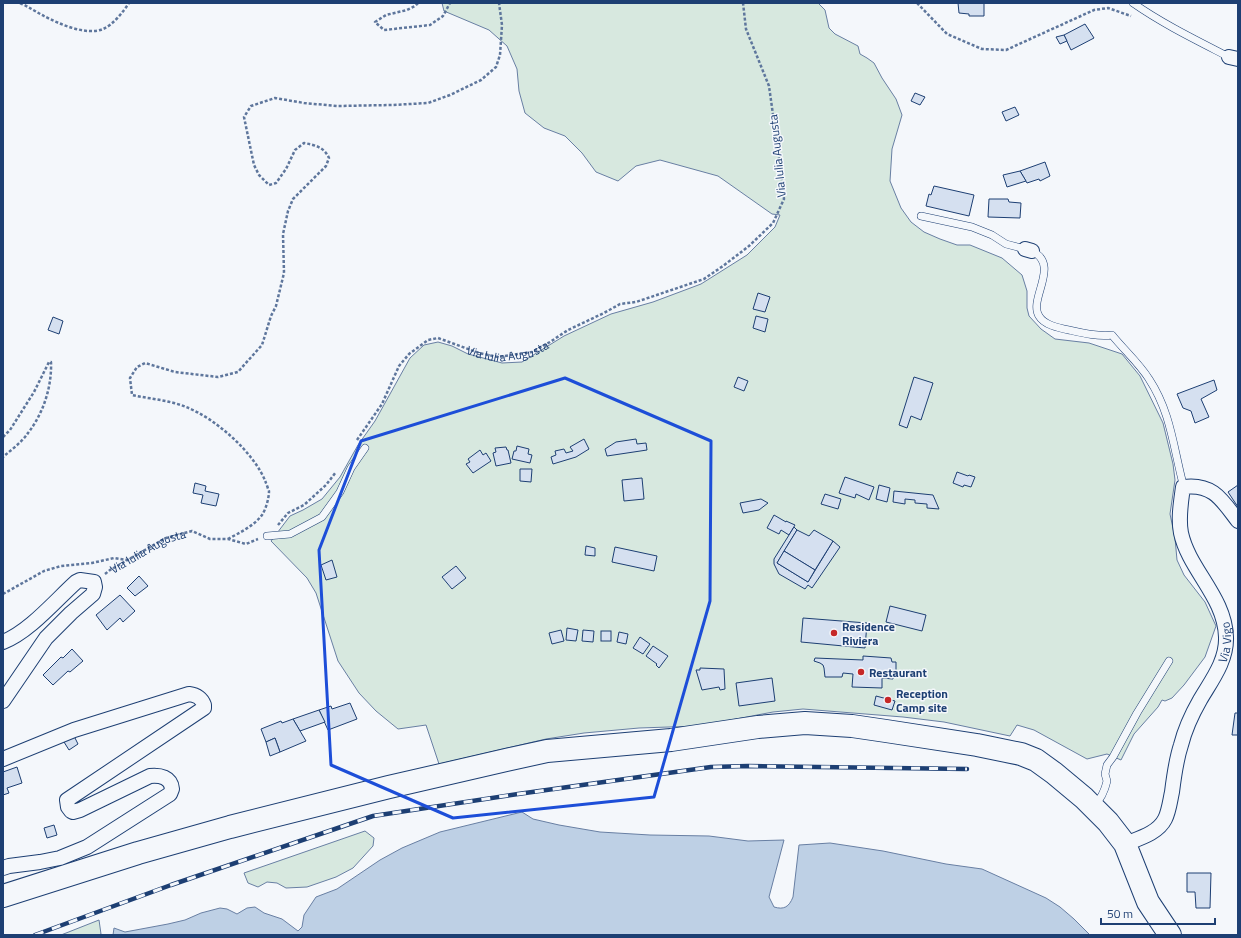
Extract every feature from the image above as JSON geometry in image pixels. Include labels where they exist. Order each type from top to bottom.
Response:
[{"type":"main road","points":[[3,896],[138,853],[230,827],[389,787],[520,757],[548,751],[671,740],[758,727],[805,723],[852,726],[977,745],[1021,754],[1036,760],[1084,798],[1124,842],[1148,902],[1170,935]]},
{"type":"street","points":[[1182,484],[1199,486],[1210,490],[1221,499],[1238,521]]},
{"type":"street","name":"Via Vigo","points":[[1124,842],[1154,831],[1165,819],[1181,744],[1191,718],[1219,669],[1226,638],[1224,623],[1216,600],[1202,579],[1185,547],[1180,531],[1182,484]]},
{"type":"street","points":[[3,642],[26,630],[76,582],[80,580],[94,582],[95,588],[93,594],[46,638],[3,701]]},
{"type":"street","points":[[3,759],[74,730],[189,694],[200,698],[204,705],[204,708],[67,800],[67,803],[70,811],[73,812],[80,810],[150,776],[159,776],[169,781],[172,789],[170,794],[87,847],[60,858],[3,868]]},
{"type":"lane","points":[[1132,3],[1148,14],[1193,39],[1234,58]]},
{"type":"lane","points":[[921,216],[972,227],[992,235],[1006,244],[1028,250],[1040,256],[1044,265],[1037,303],[1038,316],[1047,324],[1081,333],[1100,336],[1112,335],[1134,359],[1149,378],[1162,401],[1172,434],[1182,484]]},
{"type":"lane","points":[[267,536],[290,534],[322,517],[340,492],[351,468],[365,448]]},
{"type":"lane","points":[[1101,816],[1102,795],[1107,781],[1105,774],[1107,766],[1169,661]]},
{"type":"path","points":[[20,3],[65,25],[90,31],[103,29],[123,11],[129,3]]},
{"type":"path","points":[[418,3],[407,10],[386,15],[375,22],[384,30],[430,25],[443,16],[450,3]]},
{"type":"path","points":[[228,539],[246,529],[262,515],[267,503],[269,491],[260,470],[244,448],[208,418],[186,407],[173,403],[132,395],[130,378],[137,366],[146,364],[174,372],[218,377],[238,372],[262,345],[271,316],[276,306],[284,273],[283,234],[288,211],[293,199],[326,166],[329,158],[326,152],[318,146],[304,143],[295,150],[286,169],[276,183],[269,185],[259,175],[254,165],[244,116],[252,106],[275,98],[304,103],[338,106],[428,103],[450,95],[480,80],[496,67],[500,55],[502,25],[498,3]]},
{"type":"path","name":"Via Iulia Augusta","points":[[356,442],[382,404],[400,366],[409,354],[428,340],[438,338],[479,353],[498,356],[532,352],[568,330],[620,304],[636,302],[704,279],[724,266],[749,246],[773,223],[784,199],[781,172],[769,86],[746,29],[743,3]]},
{"type":"path","points":[[917,3],[947,34],[982,49],[1006,50],[1094,10],[1108,8],[1136,19]]},
{"type":"path","points":[[3,437],[10,430],[34,392],[48,362],[51,362],[50,382],[44,405],[40,413],[28,434],[3,458]]},
{"type":"path","name":"Via Iulia Augusta","points":[[94,582],[110,570],[166,538],[192,531],[210,539],[228,539],[246,544],[267,536],[288,513],[304,505],[326,486],[339,468]]},
{"type":"path","points":[[3,594],[44,571],[61,566],[92,563],[114,558],[128,560]]},
{"type":"highlighted area","points":[[565,378],[711,441],[710,601],[654,797],[453,818],[331,765],[319,550],[361,441]]},
{"type":"shaded area","points":[[442,3],[818,3],[825,10],[829,28],[835,34],[858,46],[860,54],[874,63],[896,99],[902,115],[892,149],[890,181],[901,208],[911,222],[924,232],[940,239],[957,245],[970,245],[1002,258],[1022,275],[1027,291],[1027,308],[1029,316],[1041,329],[1055,339],[1089,343],[1122,354],[1140,376],[1163,423],[1173,464],[1175,480],[1170,514],[1175,538],[1177,560],[1184,575],[1205,602],[1216,626],[1205,657],[1184,685],[1172,698],[1165,701],[1162,700],[1158,707],[1134,734],[1121,760],[1107,754],[1087,759],[1034,730],[1017,725],[1010,736],[944,722],[903,717],[803,709],[773,712],[699,726],[639,728],[584,733],[546,739],[439,764],[426,725],[398,729],[376,711],[359,693],[338,661],[316,593],[307,578],[271,541],[290,516],[322,499],[340,477],[358,445],[375,421],[410,358],[424,345],[438,342],[452,346],[468,354],[502,363],[522,362],[564,336],[611,314],[653,302],[701,284],[747,255],[775,227],[780,215],[772,214],[718,176],[660,160],[636,166],[618,181],[596,172],[582,153],[565,136],[544,128],[525,113],[519,91],[517,69],[507,46],[489,30],[444,11]]},
{"type":"shaded area","points":[[365,831],[374,838],[373,846],[353,868],[336,877],[307,887],[286,888],[277,883],[267,882],[258,887],[248,883],[244,873]]},
{"type":"shaded area","points":[[99,920],[101,934],[99,935],[61,935]]},
{"type":"water","points":[[522,812],[533,819],[600,832],[709,836],[748,841],[784,840],[769,897],[774,907],[778,908],[786,907],[793,897],[799,845],[830,843],[982,869],[1046,898],[1060,907],[1090,935],[113,935],[114,928],[125,932],[185,920],[201,913],[220,908],[227,909],[237,914],[247,908],[255,907],[264,913],[282,919],[298,931],[302,927],[304,915],[316,897],[337,889],[380,860],[402,848],[440,832]]},
{"type":"building","points":[[958,3],[984,3],[984,16],[969,16],[969,14],[959,13]]},
{"type":"building","points":[[1085,24],[1094,38],[1071,50],[1064,35]]},
{"type":"building","points":[[1064,35],[1067,41],[1060,44],[1056,37]]},
{"type":"building","points":[[915,93],[925,97],[920,105],[911,101]]},
{"type":"building","points":[[1015,107],[1019,115],[1006,121],[1002,112]]},
{"type":"building","points":[[1045,162],[1050,176],[1040,181],[1039,179],[1027,183],[1020,171]]},
{"type":"building","points":[[1020,171],[1026,181],[1007,187],[1003,175]]},
{"type":"building","points":[[934,186],[974,195],[969,216],[926,206],[929,194],[931,195]]},
{"type":"building","points":[[989,199],[1008,199],[1009,202],[1021,203],[1020,218],[988,217]]},
{"type":"building","points":[[758,293],[770,297],[765,312],[753,309]]},
{"type":"building","points":[[756,316],[768,319],[765,332],[753,328]]},
{"type":"building","points":[[53,317],[63,321],[59,334],[48,330]]},
{"type":"building","points":[[738,377],[748,381],[744,391],[734,387]]},
{"type":"building","points":[[914,377],[933,383],[921,420],[911,416],[907,428],[899,425]]},
{"type":"building","points":[[1214,380],[1217,390],[1201,399],[1209,417],[1195,423],[1191,411],[1183,408],[1177,394]]},
{"type":"building","points":[[584,439],[589,449],[576,457],[553,464],[551,457],[556,455],[555,451],[564,449],[566,453],[573,451],[570,447]]},
{"type":"building","points":[[636,439],[637,444],[646,443],[647,450],[607,456],[605,449],[616,442]]},
{"type":"building","points":[[517,446],[529,449],[528,454],[532,455],[530,463],[512,459]]},
{"type":"building","points":[[506,447],[511,463],[496,466],[493,453],[496,452],[495,448]]},
{"type":"building","points":[[480,450],[483,455],[486,453],[491,461],[473,473],[466,464],[470,462],[468,459]]},
{"type":"building","points":[[520,469],[532,469],[531,482],[520,481]]},
{"type":"building","points":[[957,472],[975,477],[971,487],[964,485],[963,487],[953,483]]},
{"type":"building","points":[[845,477],[874,487],[869,500],[856,494],[855,498],[839,493]]},
{"type":"building","points":[[642,478],[644,499],[624,501],[622,480]]},
{"type":"building","points":[[195,483],[206,486],[205,491],[219,494],[216,506],[201,503],[203,495],[193,493]]},
{"type":"building","points":[[879,485],[890,488],[887,502],[876,499]]},
{"type":"building","points":[[1238,485],[1238,507],[1228,492]]},
{"type":"building","points":[[894,491],[933,495],[939,509],[927,508],[927,504],[915,503],[915,500],[905,499],[905,504],[893,502]]},
{"type":"building","points":[[825,494],[841,499],[838,509],[821,504]]},
{"type":"building","points":[[761,499],[768,503],[759,510],[743,513],[740,503]]},
{"type":"building","points":[[774,515],[795,525],[789,535],[781,530],[779,534],[767,528]]},
{"type":"building","points":[[794,527],[797,530],[777,563],[808,582],[833,541],[840,547],[812,588],[808,585],[805,589],[779,574],[774,564],[774,559]]},
{"type":"building","points":[[797,530],[809,536],[814,530],[833,541],[815,570],[784,551]]},
{"type":"building","points":[[586,546],[595,548],[595,556],[585,555]]},
{"type":"building","points":[[615,547],[657,556],[654,571],[612,562]]},
{"type":"building","points":[[784,551],[815,570],[808,582],[777,563]]},
{"type":"building","points":[[332,560],[337,577],[326,580],[321,565]]},
{"type":"building","points":[[456,566],[466,578],[452,589],[442,577]]},
{"type":"building","points":[[139,576],[148,586],[135,596],[127,588]]},
{"type":"building","points":[[120,595],[135,611],[123,622],[120,618],[107,630],[96,615]]},
{"type":"building","points":[[890,606],[926,615],[922,631],[886,622]]},
{"type":"building","name":"Residence Riviera","points":[[803,618],[867,623],[865,648],[801,642]]},
{"type":"building","points":[[567,628],[578,630],[576,641],[566,640]]},
{"type":"building","points":[[561,630],[564,641],[552,644],[549,633]]},
{"type":"building","points":[[583,630],[594,631],[593,642],[582,641]]},
{"type":"building","points":[[601,631],[611,631],[611,641],[601,641]]},
{"type":"building","points":[[619,632],[628,634],[626,644],[617,642]]},
{"type":"building","points":[[640,637],[650,644],[643,654],[633,648]]},
{"type":"building","points":[[653,646],[668,656],[659,668],[656,665],[657,664],[646,656]]},
{"type":"building","points":[[72,649],[83,661],[70,672],[68,671],[53,685],[43,675],[61,657],[63,658]]},
{"type":"building","points":[[863,656],[891,658],[892,662],[896,662],[896,673],[894,673],[893,679],[882,678],[882,688],[852,687],[853,674],[843,673],[842,677],[825,677],[823,665],[814,661],[815,658],[863,660]]},
{"type":"building","points":[[700,668],[724,669],[725,689],[720,690],[719,687],[702,690],[696,670],[700,670]]},
{"type":"building","points":[[772,678],[775,701],[739,706],[736,683]]},
{"type":"building","points":[[876,696],[895,701],[892,710],[874,705]]},
{"type":"building","points":[[350,703],[357,719],[328,730],[319,710],[331,706],[332,709]]},
{"type":"building","points":[[319,710],[325,722],[300,731],[293,719]]},
{"type":"building","points":[[1235,713],[1238,713],[1238,735],[1232,735]]},
{"type":"building","points":[[293,719],[306,741],[280,752],[275,738],[266,742],[261,729],[281,721],[282,723]]},
{"type":"building","points":[[74,736],[78,744],[69,750],[64,742]]},
{"type":"building","points":[[275,738],[280,752],[270,756],[266,742]]},
{"type":"building","points":[[17,767],[22,783],[7,788],[9,793],[3,795],[3,772]]},
{"type":"building","points":[[54,825],[57,835],[47,838],[44,828]]},
{"type":"building","points":[[1187,873],[1211,873],[1210,908],[1196,908],[1195,892],[1187,892]]},
{"type":"railway","points":[[35,935],[171,885],[373,816],[711,767],[748,766],[967,769]]},
{"type":"place","name":"Residence Riviera","points":[[834,633]]},
{"type":"place","name":"Restaurant","points":[[861,672]]},
{"type":"place","name":"Reception Camp site","points":[[888,700]]}]
